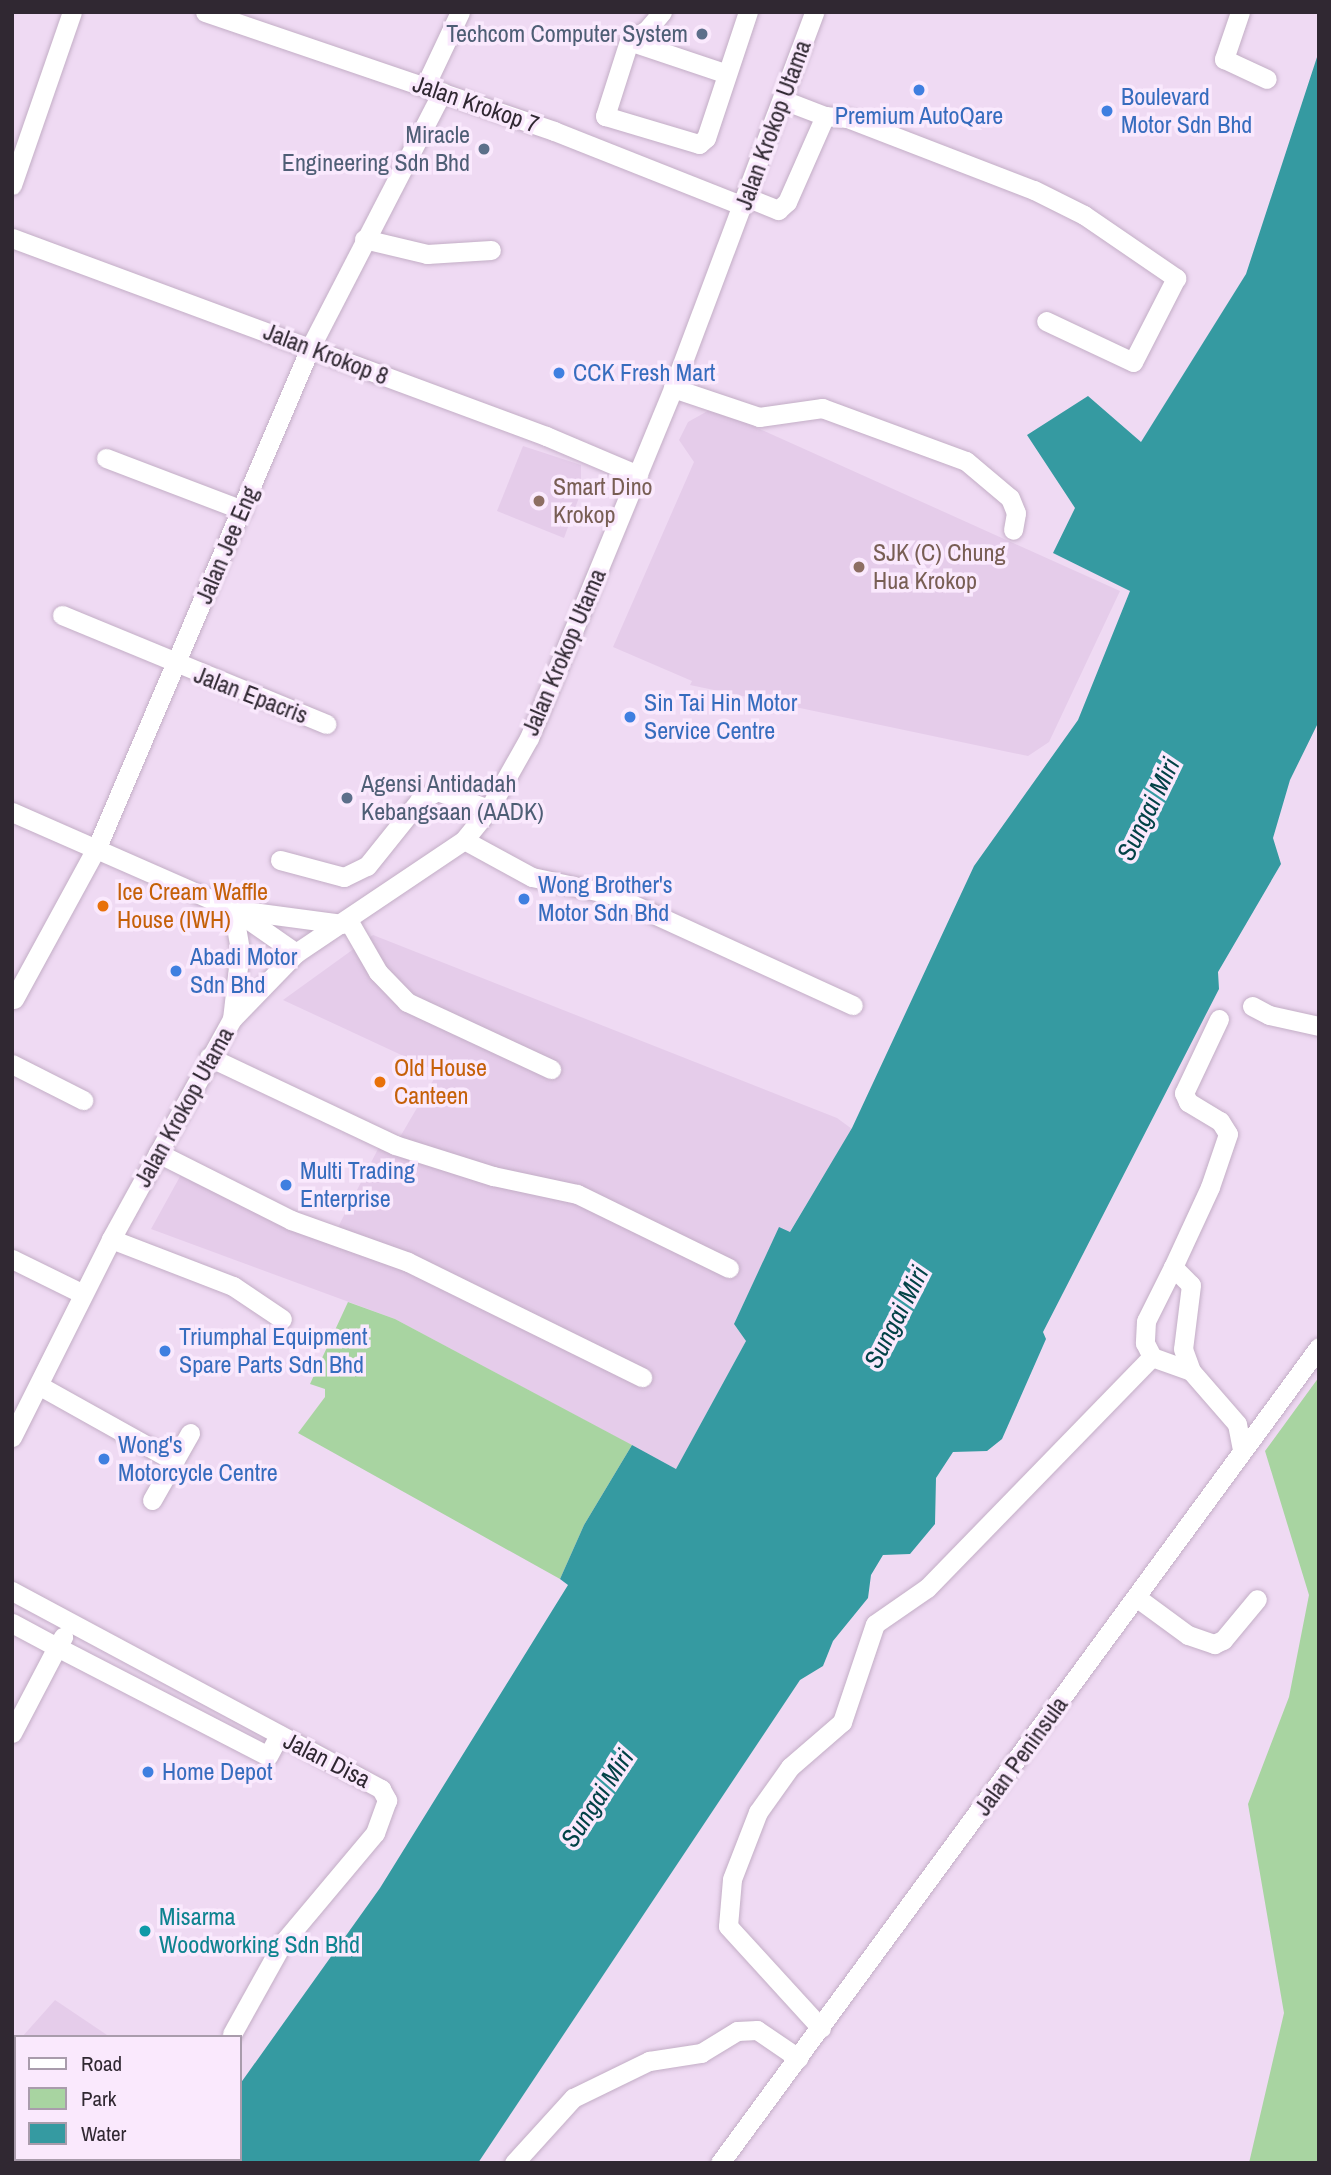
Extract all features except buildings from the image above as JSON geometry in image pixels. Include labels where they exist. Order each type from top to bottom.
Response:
[{"type":"street","points":[[12,185],[72,12]]},
{"type":"street","name":"Jalan Krokop 7","points":[[205,12],[433,89],[745,202],[778,209],[788,202],[825,116]]},
{"type":"street","name":"Jalan Jee Eng","points":[[14,999],[97,848],[177,666],[310,348],[433,89],[460,12]]},
{"type":"street","points":[[595,147],[629,41],[647,30],[662,12]]},
{"type":"street","points":[[605,116],[699,144],[705,138],[748,12]]},
{"type":"street","name":"Jalan Krokop Utama","points":[[12,1437],[40,1386],[111,1240],[232,1019],[296,953],[464,840],[489,809],[529,738],[673,388],[745,202],[814,12]]},
{"type":"street","points":[[1240,12],[1224,59],[1267,79]]},
{"type":"street","points":[[629,41],[727,74]]},
{"type":"street","points":[[783,100],[825,116],[847,118],[1034,190],[1084,215],[1176,278],[1133,362],[1046,321]]},
{"type":"street","name":"Jalan Krokop 8","points":[[12,238],[310,348],[638,475]]},
{"type":"street","points":[[364,239],[428,254],[491,250]]},
{"type":"street","points":[[673,388],[759,417],[822,408],[966,461],[1010,498],[1016,513],[1013,530]]},
{"type":"street","points":[[106,458],[242,510]]},
{"type":"street","name":"Jalan Epacris","points":[[62,615],[177,666],[326,724]]},
{"type":"street","points":[[280,860],[344,877],[366,866],[419,801],[436,791],[489,809]]},
{"type":"street","points":[[12,813],[233,909],[296,953]]},
{"type":"street","points":[[464,840],[532,877],[610,894],[853,1005]]},
{"type":"street","points":[[233,909],[345,922],[378,972],[407,1002],[551,1069]]},
{"type":"street","points":[[232,1019],[240,950],[233,909]]},
{"type":"street","points":[[1252,1006],[1269,1015],[1319,1026]]},
{"type":"street","points":[[1191,1371],[1152,1357],[1145,1343],[1146,1321],[1210,1187],[1228,1134],[1220,1121],[1188,1102],[1184,1093],[1219,1019]]},
{"type":"street","points":[[209,1057],[394,1145],[493,1175],[577,1194],[729,1268]]},
{"type":"street","points":[[12,1063],[83,1100]]},
{"type":"street","points":[[158,1153],[291,1220],[408,1262],[642,1377]]},
{"type":"street","points":[[111,1240],[233,1286],[282,1319]]},
{"type":"street","points":[[12,1259],[83,1294]]},
{"type":"street","points":[[1173,1267],[1191,1285],[1183,1349],[1191,1371],[1237,1424],[1242,1450]]},
{"type":"street","name":"Jalan Peninsula","points":[[720,2163],[1319,1347]]},
{"type":"street","points":[[821,2028],[728,1926],[732,1879],[758,1812],[797,1759],[842,1722],[875,1624],[927,1588],[1152,1357]]},
{"type":"street","points":[[40,1386],[174,1461]]},
{"type":"street","points":[[152,1500],[190,1433]]},
{"type":"street","name":"Jalan Disa","points":[[12,1591],[381,1789],[386,1812],[375,1833],[282,1944],[232,2034]]},
{"type":"street","points":[[1136,1597],[1188,1635],[1214,1644],[1223,1640],[1257,1599]]},
{"type":"street","points":[[12,1623],[268,1756],[279,1735]]},
{"type":"street","points":[[12,1733],[71,1623]]},
{"type":"street","points":[[89,1663],[102,1640]]},
{"type":"street","points":[[514,2163],[573,2098],[649,2061],[701,2053],[737,2031],[757,2029],[798,2058]]},
{"type":"shaded area","name":"SJK (C) Chung Hua Krokop","points":[[713,408],[1120,591],[1049,742],[1028,756],[690,685],[692,681],[613,647],[694,462],[679,440],[688,422]]},
{"type":"shaded area","name":"Smart Dino Krokop","points":[[523,446],[581,465],[581,492],[564,538],[497,511]]},
{"type":"shaded area","points":[[373,935],[837,1118],[852,1129],[789,1233],[779,1228],[734,1324],[746,1341],[676,1469],[395,1319],[151,1229],[188,1162],[334,1235],[379,1147],[400,1137],[438,1072],[283,1000]]},
{"type":"shaded area","points":[[55,2000],[107,2035],[24,2035]]},
{"type":"shaded area","points":[[14,2104],[14,2161],[99,2161],[12,2163]]},
{"type":"green space","points":[[348,1302],[395,1319],[632,1445],[584,1525],[560,1579],[298,1433],[325,1397],[325,1389],[310,1384]]},
{"type":"green space","points":[[1319,1377],[1319,2163],[1249,2163],[1284,2013],[1248,1804],[1289,1697],[1309,1595],[1265,1451]]},
{"type":"water","name":"Sungai Miri","points":[[1319,51],[1319,721],[1290,780],[1273,838],[1281,864],[1218,972],[1219,989],[1043,1332],[1046,1339],[1002,1439],[987,1451],[953,1452],[936,1478],[935,1524],[910,1554],[883,1555],[871,1575],[868,1598],[833,1641],[823,1666],[800,1680],[478,2163],[183,2163],[242,2161],[242,2081],[380,1888],[568,1585],[560,1579],[584,1525],[632,1445],[676,1469],[746,1341],[734,1324],[779,1227],[790,1232],[852,1128],[974,866],[1078,720],[1130,591],[1053,553],[1075,508],[1027,435],[1088,396],[1141,442],[1246,274]]},
{"type":"place","name":"Techcom Computer System","points":[[702,34]]},
{"type":"place","name":"Premium AutoQare","points":[[919,90]]},
{"type":"place","name":"Boulevard Motor Sdn Bhd","points":[[1107,111]]},
{"type":"place","name":"Miracle Engineering Sdn Bhd","points":[[484,149]]},
{"type":"place","name":"CCK Fresh Mart","points":[[559,373]]},
{"type":"place","name":"Smart Dino Krokop","points":[[539,501]]},
{"type":"place","name":"SJK (C) Chung Hua Krokop","points":[[859,567]]},
{"type":"place","name":"Sin Tai Hin Motor Service Centre","points":[[630,717]]},
{"type":"place","name":"Agensi Antidadah Kebangsaan (AADK)","points":[[347,798]]},
{"type":"place","name":"Wong Brother's Motor Sdn Bhd","points":[[524,899]]},
{"type":"place","name":"Ice Cream Waffle House (IWH)","points":[[103,906]]},
{"type":"place","name":"Abadi Motor Sdn Bhd","points":[[176,971]]},
{"type":"place","name":"Old House Canteen","points":[[380,1082]]},
{"type":"place","name":"Multi Trading Enterprise","points":[[286,1185]]},
{"type":"place","name":"Triumphal Equipment Spare Parts Sdn Bhd","points":[[165,1351]]},
{"type":"place","name":"Wong's Motorcycle Centre","points":[[104,1459]]},
{"type":"place","name":"Home Depot","points":[[148,1772]]},
{"type":"place","name":"Misarma Woodworking Sdn Bhd","points":[[145,1931]]}]
